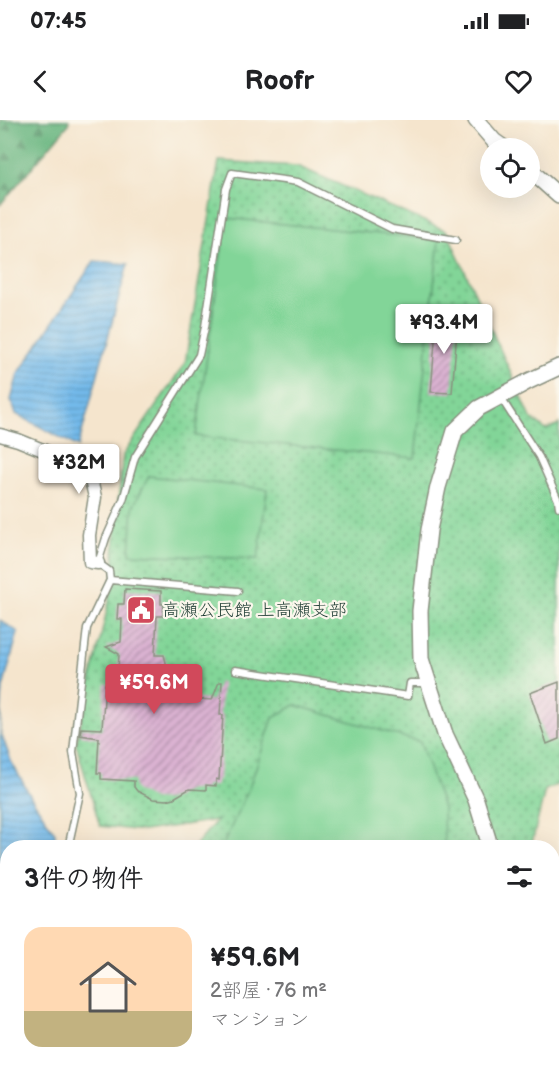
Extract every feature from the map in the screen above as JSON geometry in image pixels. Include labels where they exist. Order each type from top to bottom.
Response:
[{"type":"street","points":[[476,120],[491,138]]},
{"type":"street","points":[[540,179],[559,196]]},
{"type":"street","points":[[488,840],[476,800],[446,734],[421,659],[420,611],[429,530],[438,487],[456,431],[479,408],[559,367]]},
{"type":"street","points":[[0,435],[18,440],[80,467],[90,476],[95,497],[89,535],[90,562],[98,563]]},
{"type":"lane","points":[[70,840],[80,793],[73,752],[87,628],[110,580],[109,571],[98,563],[123,500],[135,458],[199,355],[226,189],[232,173],[298,182],[392,229],[456,240]]},
{"type":"lane","points":[[500,397],[539,458],[559,507]]},
{"type":"lane","points":[[110,580],[238,591]]},
{"type":"lane","points":[[235,670],[408,696],[410,683],[429,683]]},
{"type":"green space","points":[[0,120],[69,120],[68,125],[0,205]]},
{"type":"green space","points":[[219,161],[297,166],[447,231],[531,418],[546,430],[559,424],[559,784],[545,790],[533,840],[200,840],[217,820],[144,831],[100,826],[76,744],[113,584],[115,531],[123,455],[185,363]]},
{"type":"green space","points":[[226,218],[439,240],[415,458],[196,436]]},
{"type":"green space","points":[[149,476],[267,489],[258,559],[130,554],[133,507]]},
{"type":"green space","points":[[295,705],[420,742],[443,808],[444,840],[225,840],[249,788],[273,718]]},
{"type":"water","points":[[94,261],[128,264],[78,447],[16,414],[11,400],[18,374]]},
{"type":"water","points":[[0,620],[18,632],[3,688],[0,730]]},
{"type":"water","points":[[0,730],[11,761],[32,799],[55,833],[55,840],[0,840]]},
{"type":"building","points":[[437,316],[458,318],[452,393],[431,392]]},
{"type":"building","points":[[125,589],[161,591],[161,604],[164,604],[163,616],[157,616],[155,655],[164,655],[165,677],[148,695],[212,700],[219,682],[222,682],[220,715],[223,715],[219,780],[216,779],[216,786],[206,785],[206,790],[189,789],[167,800],[153,799],[137,791],[134,781],[101,779],[101,773],[97,773],[99,738],[80,735],[81,728],[102,729],[105,684],[117,685],[119,654],[106,647],[121,642],[122,619],[117,619],[118,604],[124,604]]},
{"type":"building","points":[[559,682],[559,739],[547,744],[530,693]]},
{"type":"place","name":"高瀬公民館 上高瀬支部","points":[[141,610]]}]
